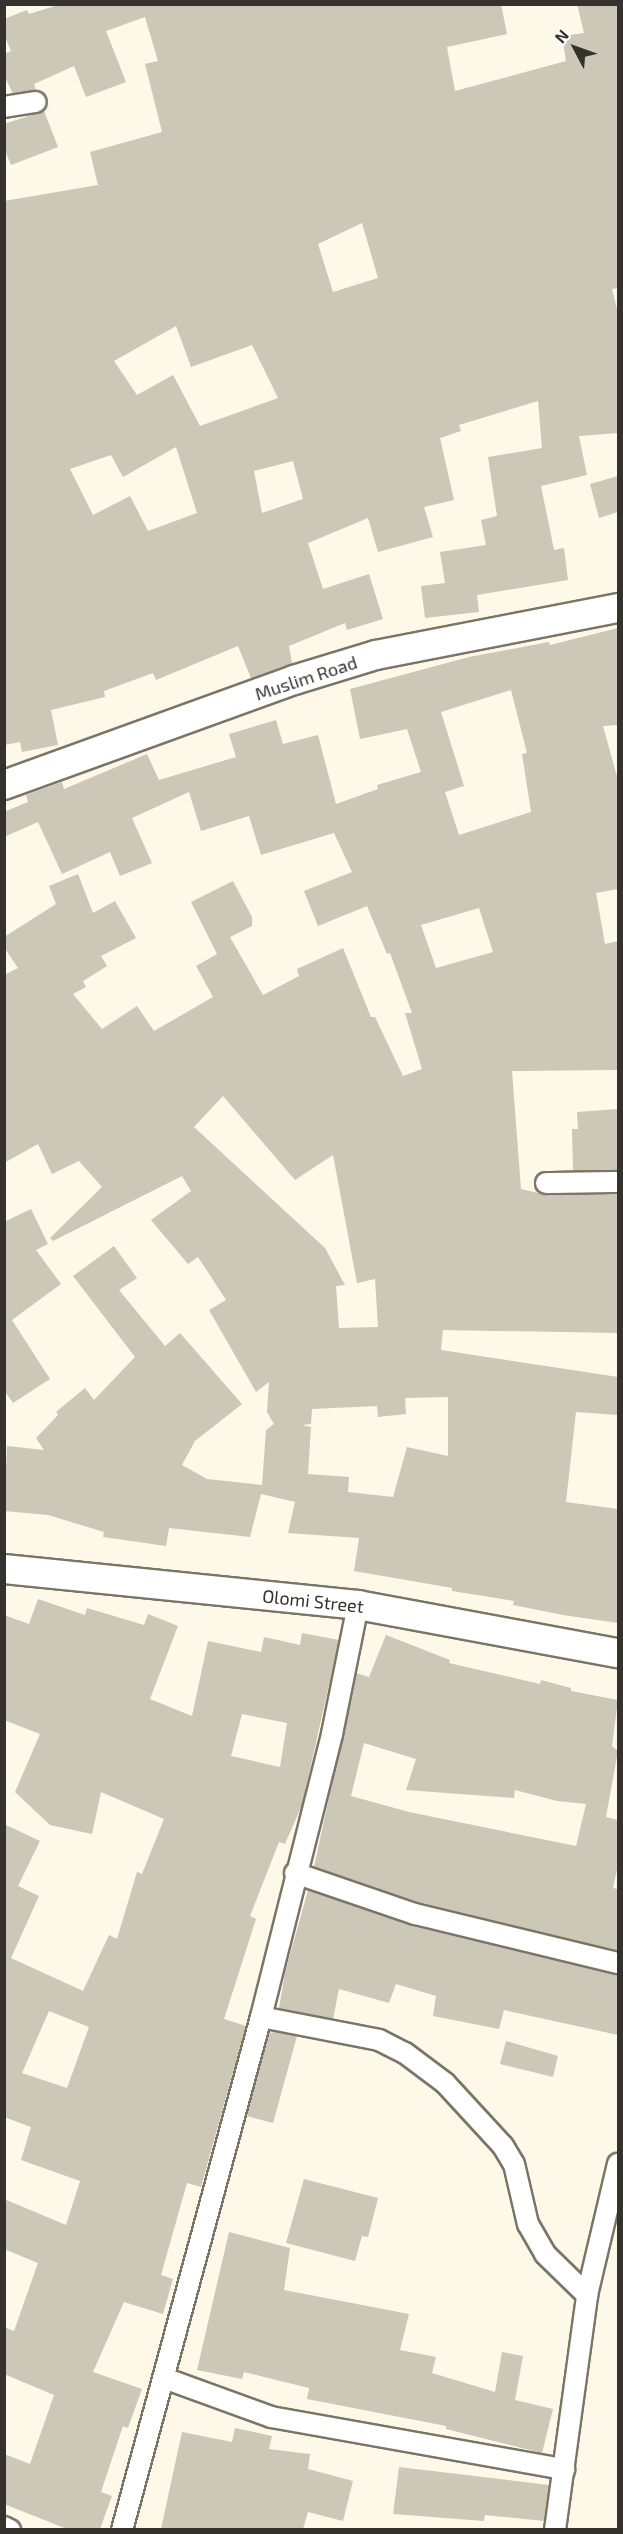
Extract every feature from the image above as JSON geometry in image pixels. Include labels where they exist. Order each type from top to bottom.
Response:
[{"type":"street","points":[[4,107],[36,102]]},
{"type":"street","name":"Muslim Road","points":[[4,785],[294,680],[376,655],[618,608]]},
{"type":"street","points":[[546,1183],[618,1182]]},
{"type":"street","name":"Olomi Street","points":[[4,1569],[358,1605],[618,1653]]},
{"type":"street","points":[[122,2529],[261,2017],[295,1873],[332,1734],[358,1605]]},
{"type":"street","points":[[295,1873],[415,1914],[618,1963]]},
{"type":"street","points":[[261,2017],[379,2040],[405,2053],[445,2083],[504,2146],[514,2164],[528,2224],[545,2254],[587,2295]]},
{"type":"street","points":[[555,2529],[587,2295],[618,2164]]},
{"type":"street","points":[[164,2378],[271,2417],[564,2469]]},
{"type":"street","points":[[4,2527],[10,2529]]},
{"type":"building","points":[[61,4],[501,4],[507,34],[447,47],[455,91],[566,61],[562,36],[584,33],[577,4],[618,4],[618,288],[612,289],[618,313],[618,433],[579,436],[587,475],[541,486],[554,550],[564,548],[568,580],[477,595],[479,612],[425,618],[421,586],[445,583],[440,552],[486,545],[481,520],[497,516],[488,457],[542,448],[538,401],[459,425],[461,431],[440,438],[454,500],[424,507],[433,537],[378,552],[368,518],[308,543],[323,589],[369,574],[383,619],[347,630],[345,623],[289,646],[292,663],[251,678],[238,646],[156,680],[153,673],[104,691],[105,697],[51,710],[58,745],[22,752],[20,742],[4,745],[4,201],[98,185],[90,152],[162,132],[145,64],[158,61],[145,17],[106,31],[126,82],[86,97],[74,66],[34,84],[36,90],[13,94],[4,75],[4,54],[11,51],[4,34],[4,19],[27,10],[29,14]],"holes":[[[362,223],[378,278],[333,292],[318,244]],[[176,326],[191,367],[252,345],[278,398],[200,426],[173,375],[137,395],[114,361]],[[176,447],[197,513],[148,531],[130,496],[93,515],[70,469],[111,455],[123,477]],[[293,461],[303,499],[262,513],[254,471]]]},
{"type":"building","points":[[44,111],[58,147],[11,165],[4,148],[4,124]]},
{"type":"building","points":[[618,476],[618,512],[599,518],[590,484]]},
{"type":"building","points":[[618,628],[618,725],[603,726],[618,780],[618,889],[596,893],[605,944],[618,941],[618,1070],[512,1071],[521,1189],[546,1195],[618,1194],[618,1333],[443,1330],[441,1350],[618,1377],[618,1415],[576,1412],[566,1502],[618,1509],[618,1623],[563,1615],[513,1605],[514,1601],[354,1571],[359,1538],[288,1533],[295,1502],[261,1494],[250,1537],[169,1528],[166,1546],[103,1537],[104,1532],[48,1515],[4,1511],[7,1446],[44,1450],[36,1438],[58,1415],[56,1412],[85,1388],[94,1400],[135,1357],[73,1276],[114,1246],[137,1278],[119,1290],[165,1346],[180,1333],[242,1404],[195,1441],[182,1465],[207,1479],[262,1485],[266,1430],[274,1424],[267,1412],[269,1382],[256,1392],[209,1310],[226,1300],[198,1257],[188,1264],[151,1220],[191,1191],[182,1176],[53,1241],[50,1238],[102,1187],[79,1161],[52,1174],[38,1144],[4,1163],[4,975],[18,968],[4,947],[4,937],[56,904],[49,886],[78,874],[93,913],[115,901],[136,938],[101,956],[107,966],[83,981],[86,987],[73,994],[102,1029],[137,1006],[154,1031],[213,997],[196,966],[217,954],[191,902],[233,881],[252,917],[252,926],[230,937],[263,995],[299,976],[297,969],[343,948],[371,1017],[375,1017],[403,1076],[422,1069],[405,1013],[412,1013],[390,953],[387,954],[367,906],[318,926],[304,891],[352,872],[334,833],[261,855],[249,816],[201,831],[189,792],[132,818],[152,863],[120,876],[110,852],[62,874],[38,822],[4,837],[4,812],[28,802],[26,795],[62,782],[64,789],[147,754],[159,780],[236,757],[229,734],[276,720],[283,744],[318,735],[336,804],[378,789],[377,785],[421,772],[407,729],[360,739],[350,689],[469,657],[549,642],[550,645]],"holes":[[[511,690],[527,753],[522,754],[531,812],[459,835],[445,792],[464,786],[441,712]],[[479,908],[493,952],[436,968],[421,925]],[[223,1096],[295,1180],[333,1155],[357,1283],[375,1279],[378,1327],[339,1328],[336,1286],[345,1285],[325,1248],[194,1127]],[[448,1397],[448,1456],[407,1447],[393,1497],[348,1492],[349,1477],[308,1474],[311,1427],[302,1425],[311,1424],[312,1409],[377,1406],[378,1417],[406,1414],[405,1398]]]},
{"type":"building","points":[[618,1109],[618,1170],[573,1171],[572,1129],[578,1129],[577,1112]]},
{"type":"building","points":[[31,1209],[48,1244],[36,1250],[61,1284],[12,1320],[50,1379],[13,1403],[4,1390],[4,1222]]},
{"type":"building","points":[[38,1599],[85,1615],[87,1608],[144,1625],[148,1614],[178,1626],[150,1699],[192,1716],[208,1641],[261,1652],[264,1637],[300,1645],[302,1633],[339,1640],[302,1805],[285,1844],[279,1842],[250,1916],[256,1919],[224,2019],[246,2026],[201,2187],[187,2183],[161,2275],[173,2279],[163,2314],[124,2302],[93,2372],[142,2389],[128,2428],[123,2426],[101,2492],[112,2496],[100,2529],[67,2529],[4,2504],[4,2454],[30,2464],[54,2395],[4,2374],[4,2327],[14,2331],[38,2263],[4,2249],[4,2199],[66,2225],[80,2181],[21,2160],[31,2127],[4,2117],[4,1824],[40,1841],[18,1886],[39,1896],[11,1958],[83,1991],[109,1935],[117,1939],[137,1872],[142,1874],[164,1819],[101,1792],[92,1834],[50,1825],[15,1792],[40,1734],[4,1720],[4,1615],[29,1624]],"holes":[[[242,1714],[287,1723],[280,1767],[231,1756]],[[49,2011],[89,2027],[67,2088],[22,2073]]]},
{"type":"building","points":[[386,1635],[450,1660],[449,1663],[540,1684],[541,1680],[571,1688],[571,1691],[618,1700],[612,1746],[618,1751],[606,1817],[618,1820],[618,1865],[613,1888],[618,1889],[618,1951],[418,1902],[314,1867],[356,1673],[369,1677]],"holes":[[[364,1743],[416,1759],[406,1790],[514,1798],[515,1790],[557,1801],[586,1804],[576,1846],[409,1812],[351,1796]]]},
{"type":"building","points":[[308,1890],[412,1926],[618,1975],[618,2035],[504,2010],[499,2029],[433,2016],[436,1996],[396,1984],[389,2003],[339,1989],[333,2019],[279,2008],[285,1973]]},
{"type":"building","points":[[269,2033],[297,2036],[273,2123],[247,2116]]},
{"type":"building","points":[[506,2041],[558,2056],[553,2077],[500,2064]]},
{"type":"building","points":[[304,2179],[378,2198],[368,2237],[362,2236],[355,2261],[286,2243]]},
{"type":"building","points":[[229,2232],[290,2248],[284,2290],[409,2314],[400,2350],[436,2357],[432,2373],[495,2392],[502,2352],[523,2356],[515,2400],[553,2409],[542,2453],[446,2429],[446,2426],[307,2399],[309,2388],[244,2372],[242,2379],[197,2370]]},
{"type":"building","points":[[235,2428],[272,2436],[269,2449],[310,2454],[308,2469],[353,2481],[343,2521],[308,2512],[303,2529],[161,2529],[182,2432],[232,2442]]},
{"type":"building","points":[[399,2467],[549,2485],[544,2521],[485,2515],[484,2521],[393,2514]]}]
